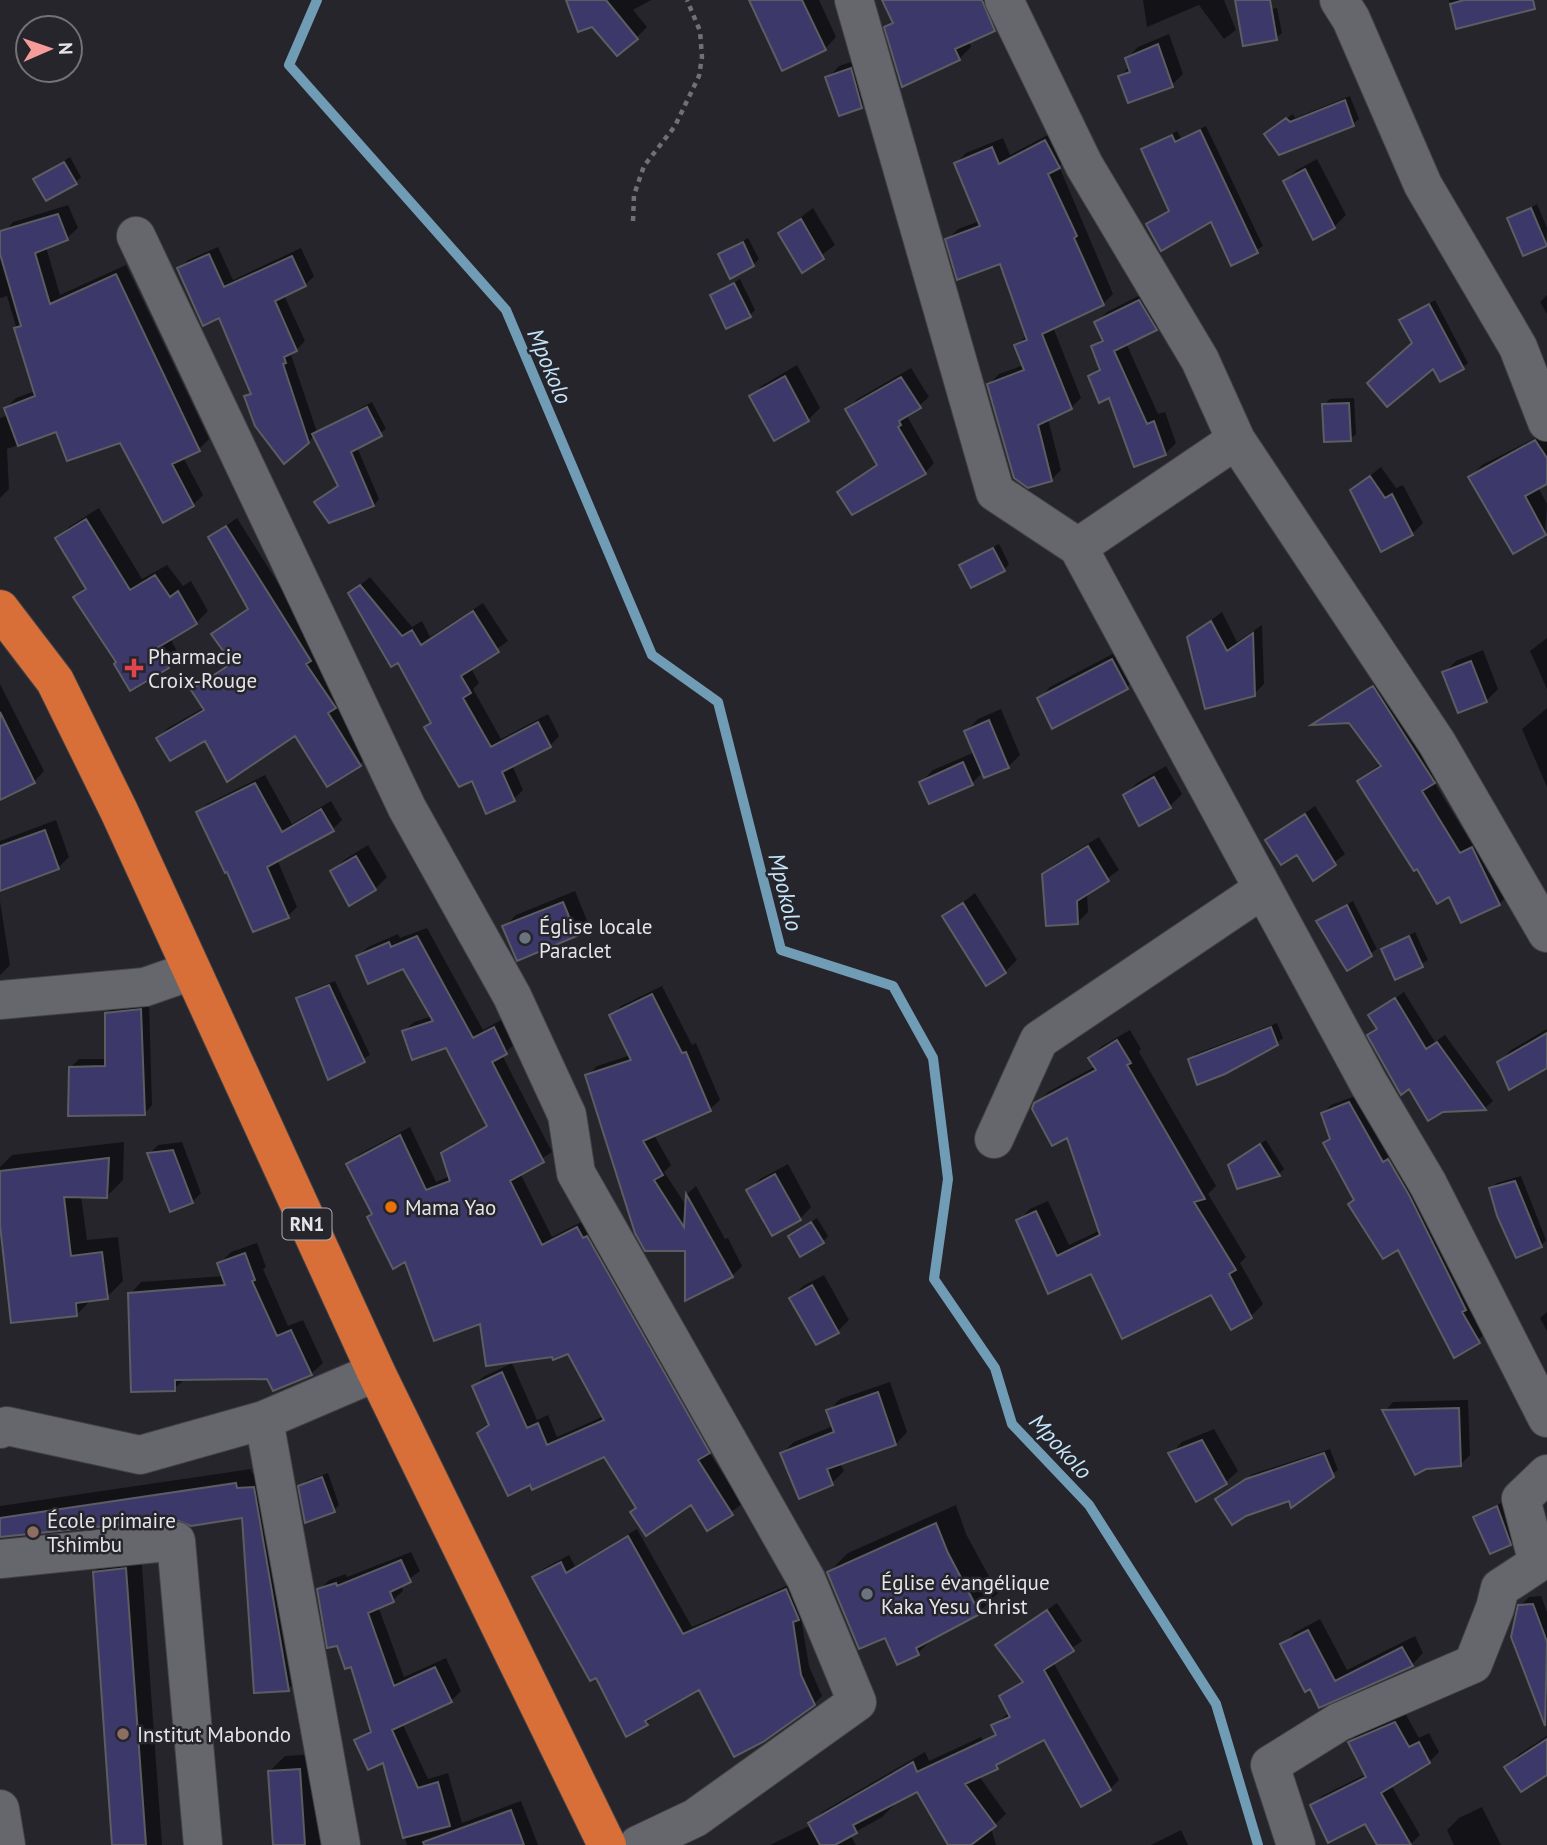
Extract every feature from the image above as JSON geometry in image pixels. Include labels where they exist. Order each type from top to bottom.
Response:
[{"type":"highway","name":"RN1","points":[[0,608],[55,681],[119,811],[376,1372],[607,1845]]},
{"type":"street","points":[[854,0],[995,492],[1078,548],[1369,1084],[1428,1184],[1547,1418]]},
{"type":"street","points":[[1004,0],[1084,165],[1200,360],[1236,440],[1437,743],[1547,933]]},
{"type":"street","points":[[1339,0],[1351,19],[1423,185],[1518,346],[1547,422]]},
{"type":"street","points":[[136,236],[407,808],[512,996],[567,1115],[576,1172],[806,1580],[858,1702],[695,1818],[638,1845]]},
{"type":"street","points":[[1078,548],[1236,440]]},
{"type":"street","points":[[994,1139],[1039,1040],[1263,888]]},
{"type":"street","points":[[0,1000],[145,988],[191,971]]},
{"type":"street","points":[[0,1429],[7,1426],[139,1455],[264,1420],[376,1372]]},
{"type":"street","points":[[264,1420],[341,1845]]},
{"type":"street","points":[[1296,1845],[1269,1765],[1339,1722],[1473,1664],[1500,1588],[1538,1563],[1521,1499],[1547,1474]]},
{"type":"street","points":[[0,1559],[176,1541],[203,1845]]},
{"type":"street","points":[[0,1809],[6,1845]]},
{"type":"path","points":[[633,222],[634,195],[644,166],[675,126],[699,76],[702,57],[700,31],[687,0]]},
{"type":"building","points":[[566,0],[606,0],[638,39],[617,56],[592,27],[578,32]]},
{"type":"building","points":[[749,0],[802,0],[826,50],[782,71]]},
{"type":"building","points":[[882,0],[982,0],[995,31],[955,49],[960,60],[902,87],[884,27],[893,23]]},
{"type":"building","points":[[1235,0],[1270,0],[1277,40],[1243,46]]},
{"type":"building","points":[[1464,0],[1533,0],[1535,9],[1456,29],[1450,4]]},
{"type":"building","points":[[1158,44],[1173,87],[1128,103],[1118,76],[1130,72],[1125,58]]},
{"type":"building","points":[[851,68],[862,108],[839,116],[825,77]]},
{"type":"building","points":[[1345,100],[1354,126],[1279,155],[1264,134],[1286,118],[1290,122]]},
{"type":"building","points":[[1200,130],[1258,253],[1231,266],[1211,222],[1161,251],[1146,224],[1169,211],[1141,149],[1172,135],[1175,142]]},
{"type":"building","points":[[1045,140],[1060,168],[1048,174],[1077,236],[1074,238],[1104,305],[1042,334],[1072,409],[1038,425],[1052,481],[1028,488],[1014,478],[987,384],[1024,370],[1014,345],[1027,340],[1000,264],[957,280],[945,239],[980,226],[954,163],[992,147],[999,164]]},
{"type":"building","points":[[64,162],[77,184],[46,201],[33,179]]},
{"type":"building","points":[[1305,169],[1335,228],[1313,240],[1283,181]]},
{"type":"building","points":[[1531,208],[1547,246],[1523,256],[1507,218]]},
{"type":"building","points":[[58,214],[68,240],[35,253],[50,304],[116,274],[200,451],[172,464],[194,506],[163,523],[120,443],[67,461],[56,432],[18,446],[4,408],[35,396],[14,328],[21,326],[0,254],[0,231]]},
{"type":"building","points":[[801,219],[824,259],[802,273],[778,233]]},
{"type":"building","points":[[743,242],[754,266],[730,279],[718,254]]},
{"type":"building","points":[[209,254],[224,287],[292,256],[306,286],[275,301],[297,351],[284,357],[286,363],[283,364],[309,443],[284,464],[255,426],[244,396],[251,394],[219,318],[203,326],[177,268]]},
{"type":"building","points":[[734,283],[751,317],[726,329],[710,295]]},
{"type":"building","points":[[1139,300],[1157,330],[1114,351],[1147,424],[1154,421],[1166,455],[1134,467],[1109,398],[1099,403],[1088,376],[1100,370],[1091,346],[1103,341],[1094,322]]},
{"type":"building","points":[[1429,304],[1464,369],[1440,382],[1433,369],[1387,407],[1367,383],[1412,343],[1399,320]]},
{"type":"building","points":[[785,376],[809,421],[774,441],[749,396]]},
{"type":"building","points":[[901,377],[921,408],[899,421],[901,425],[898,427],[926,474],[852,515],[837,492],[877,465],[845,409]]},
{"type":"building","points":[[1349,403],[1351,441],[1324,442],[1322,404]]},
{"type":"building","points":[[367,407],[382,436],[351,452],[374,506],[329,523],[314,502],[338,486],[312,434]]},
{"type":"building","points":[[1535,440],[1547,458],[1547,484],[1525,496],[1546,535],[1513,554],[1468,477]]},
{"type":"building","points":[[1370,476],[1385,498],[1392,494],[1413,535],[1381,552],[1350,490]]},
{"type":"building","points":[[86,519],[130,590],[155,575],[170,597],[178,591],[197,624],[157,648],[169,668],[130,691],[114,664],[116,662],[73,597],[86,589],[55,538]]},
{"type":"building","points":[[226,526],[311,661],[306,664],[336,708],[328,713],[361,766],[327,787],[295,736],[227,782],[205,741],[170,761],[156,738],[204,710],[191,690],[232,663],[211,634],[248,609],[208,537]]},
{"type":"building","points":[[993,548],[1005,571],[971,588],[959,565]]},
{"type":"building","points":[[360,585],[402,636],[412,630],[421,645],[473,611],[499,652],[461,676],[471,693],[463,698],[491,747],[538,722],[551,747],[502,772],[515,801],[486,814],[472,781],[459,787],[424,727],[431,723],[398,663],[391,667],[348,593]]},
{"type":"building","points":[[1211,621],[1227,651],[1253,633],[1255,696],[1205,709],[1187,637]]},
{"type":"building","points":[[1112,659],[1128,689],[1052,729],[1037,698]]},
{"type":"building","points":[[1471,661],[1487,702],[1458,713],[1442,672]]},
{"type":"building","points":[[1373,686],[1435,783],[1422,791],[1460,853],[1472,847],[1500,905],[1461,923],[1449,897],[1437,904],[1417,869],[1414,871],[1357,781],[1381,766],[1349,723],[1311,725]]},
{"type":"building","points":[[0,712],[35,783],[0,800]]},
{"type":"building","points":[[989,720],[1009,768],[984,778],[964,731]]},
{"type":"building","points":[[963,762],[973,785],[929,804],[919,782]]},
{"type":"building","points":[[1154,777],[1171,808],[1139,826],[1123,795]]},
{"type":"building","points":[[255,783],[282,832],[321,809],[334,831],[267,867],[289,918],[253,932],[227,872],[225,873],[196,812]]},
{"type":"building","points":[[1305,814],[1336,865],[1313,881],[1297,855],[1281,865],[1265,840]]},
{"type":"building","points":[[45,830],[59,869],[0,891],[0,846]]},
{"type":"building","points":[[1088,846],[1109,881],[1077,901],[1078,924],[1046,926],[1042,874]]},
{"type":"building","points":[[356,856],[376,890],[349,906],[330,871]]},
{"type":"building","points":[[563,902],[577,936],[517,961],[502,926]]},
{"type":"building","points":[[963,903],[1006,973],[986,986],[942,916]]},
{"type":"building","points":[[1347,905],[1372,956],[1347,971],[1316,921]]},
{"type":"building","points":[[417,936],[473,1038],[494,1027],[507,1054],[492,1062],[544,1162],[510,1181],[542,1245],[577,1227],[583,1238],[587,1236],[710,1453],[698,1460],[733,1515],[707,1531],[691,1505],[646,1536],[630,1512],[636,1508],[604,1457],[532,1490],[530,1485],[508,1496],[477,1433],[489,1425],[472,1386],[502,1372],[527,1428],[538,1423],[547,1445],[604,1420],[568,1354],[553,1360],[552,1357],[486,1366],[480,1324],[434,1341],[405,1262],[393,1269],[367,1217],[372,1214],[346,1164],[400,1135],[426,1190],[450,1181],[441,1153],[487,1126],[446,1048],[412,1060],[402,1031],[433,1021],[403,969],[368,984],[356,956],[389,942],[391,947]]},
{"type":"building","points":[[1409,936],[1423,967],[1395,980],[1381,949]]},
{"type":"building","points":[[329,985],[365,1062],[328,1080],[296,998]]},
{"type":"building","points":[[652,994],[682,1053],[686,1052],[711,1111],[643,1141],[663,1175],[654,1180],[684,1227],[686,1194],[733,1277],[685,1301],[685,1251],[645,1251],[635,1233],[585,1075],[631,1060],[609,1015]]},
{"type":"building","points":[[1395,998],[1426,1049],[1437,1042],[1486,1110],[1443,1112],[1428,1121],[1409,1089],[1401,1095],[1367,1035],[1377,1029],[1368,1015]]},
{"type":"building","points":[[141,1009],[145,1115],[68,1116],[69,1067],[105,1066],[105,1013]]},
{"type":"building","points":[[1271,1027],[1278,1045],[1225,1074],[1197,1085],[1188,1059]]},
{"type":"building","points":[[1547,1033],[1547,1068],[1509,1090],[1497,1062]]},
{"type":"building","points":[[1117,1040],[1131,1063],[1127,1065],[1205,1199],[1194,1202],[1236,1270],[1229,1274],[1252,1318],[1231,1330],[1211,1295],[1122,1339],[1091,1274],[1048,1294],[1016,1220],[1036,1211],[1057,1256],[1100,1235],[1067,1138],[1052,1146],[1032,1109],[1034,1103],[1096,1070],[1088,1058]]},
{"type":"building","points":[[1349,1102],[1383,1162],[1388,1159],[1409,1195],[1466,1310],[1462,1312],[1480,1343],[1454,1358],[1398,1250],[1383,1259],[1348,1204],[1354,1200],[1323,1143],[1330,1139],[1321,1113]]},
{"type":"building","points":[[1260,1144],[1280,1176],[1237,1189],[1228,1165]]},
{"type":"building","points":[[173,1150],[193,1203],[170,1212],[147,1153]]},
{"type":"building","points":[[109,1158],[107,1198],[64,1197],[71,1256],[102,1252],[108,1299],[76,1303],[77,1316],[11,1323],[0,1225],[0,1171]]},
{"type":"building","points":[[775,1174],[801,1220],[772,1236],[746,1190]]},
{"type":"building","points":[[1515,1181],[1542,1247],[1516,1258],[1497,1216],[1489,1188]]},
{"type":"building","points":[[811,1222],[824,1243],[800,1257],[788,1236]]},
{"type":"building","points":[[245,1253],[255,1280],[252,1281],[277,1336],[291,1330],[312,1375],[273,1391],[267,1379],[175,1380],[175,1391],[131,1392],[128,1293],[225,1285],[217,1263]]},
{"type":"building","points":[[812,1285],[839,1333],[816,1345],[789,1298]]},
{"type":"building","points":[[878,1392],[896,1445],[827,1469],[833,1485],[799,1499],[780,1453],[834,1432],[826,1410]]},
{"type":"building","points":[[1459,1408],[1461,1466],[1426,1469],[1415,1475],[1382,1410]]},
{"type":"building","points":[[1202,1440],[1227,1484],[1196,1502],[1168,1453]]},
{"type":"building","points":[[1324,1453],[1334,1477],[1291,1508],[1289,1501],[1246,1516],[1232,1525],[1215,1499],[1246,1479]]},
{"type":"building","points":[[322,1477],[335,1512],[305,1523],[298,1486]]},
{"type":"building","points":[[236,1483],[237,1488],[254,1487],[289,1691],[254,1693],[242,1518],[191,1526],[174,1519],[0,1537],[0,1518]]},
{"type":"building","points":[[1497,1506],[1511,1545],[1490,1554],[1473,1517]]},
{"type":"building","points":[[936,1523],[948,1553],[980,1614],[916,1648],[919,1655],[897,1665],[885,1638],[859,1649],[827,1572]]},
{"type":"building","points":[[628,1536],[683,1634],[786,1589],[799,1620],[793,1622],[801,1675],[815,1705],[763,1742],[734,1757],[699,1690],[645,1721],[648,1725],[626,1737],[596,1678],[590,1681],[532,1577],[561,1562],[566,1573]]},
{"type":"building","points":[[401,1560],[411,1582],[390,1592],[394,1602],[368,1613],[394,1686],[435,1667],[452,1702],[392,1730],[418,1788],[438,1782],[450,1826],[403,1838],[383,1763],[368,1770],[354,1740],[371,1732],[351,1667],[345,1669],[337,1646],[327,1648],[317,1589],[336,1583],[337,1586]]},
{"type":"building","points":[[126,1568],[146,1845],[112,1845],[93,1572]]},
{"type":"building","points":[[1533,1604],[1547,1642],[1545,1726],[1511,1637],[1518,1605]]},
{"type":"building","points":[[1047,1610],[1074,1651],[1044,1670],[1111,1790],[1081,1807],[1044,1740],[996,1765],[998,1769],[965,1784],[996,1826],[971,1845],[948,1845],[917,1792],[853,1825],[857,1833],[835,1845],[820,1845],[808,1823],[913,1762],[917,1772],[996,1735],[991,1725],[1010,1717],[999,1696],[1023,1682],[995,1645]]},
{"type":"building","points":[[1308,1630],[1335,1681],[1402,1647],[1413,1666],[1319,1708],[1310,1689],[1305,1692],[1280,1644]]},
{"type":"building","points":[[1395,1722],[1409,1747],[1419,1742],[1430,1763],[1381,1793],[1411,1845],[1377,1845],[1365,1824],[1328,1843],[1310,1805],[1366,1777],[1348,1742]]},
{"type":"building","points":[[1547,1739],[1547,1775],[1521,1792],[1504,1767]]},
{"type":"building","points":[[300,1769],[305,1845],[273,1845],[268,1771]]},
{"type":"building","points":[[511,1810],[524,1845],[424,1845],[423,1842]]},
{"type":"waterway","name":"Mpokolo","points":[[317,0],[289,65],[506,310],[652,655],[718,702],[781,950],[893,986],[933,1058],[948,1179],[934,1279],[995,1368],[1012,1424],[1089,1505],[1216,1704],[1258,1845]]},
{"type":"place","name":"Pharmacie Croix-Rouge","points":[[134,668]]},
{"type":"place","name":"Église locale Paraclet","points":[[525,938]]},
{"type":"place","name":"Mama Yao","points":[[391,1207]]},
{"type":"place","name":"École primaire Tshimbu","points":[[33,1532]]},
{"type":"place","name":"Église évangélique Kaka Yesu Christ","points":[[867,1594]]},
{"type":"place","name":"Institut Mabondo","points":[[123,1734]]}]
